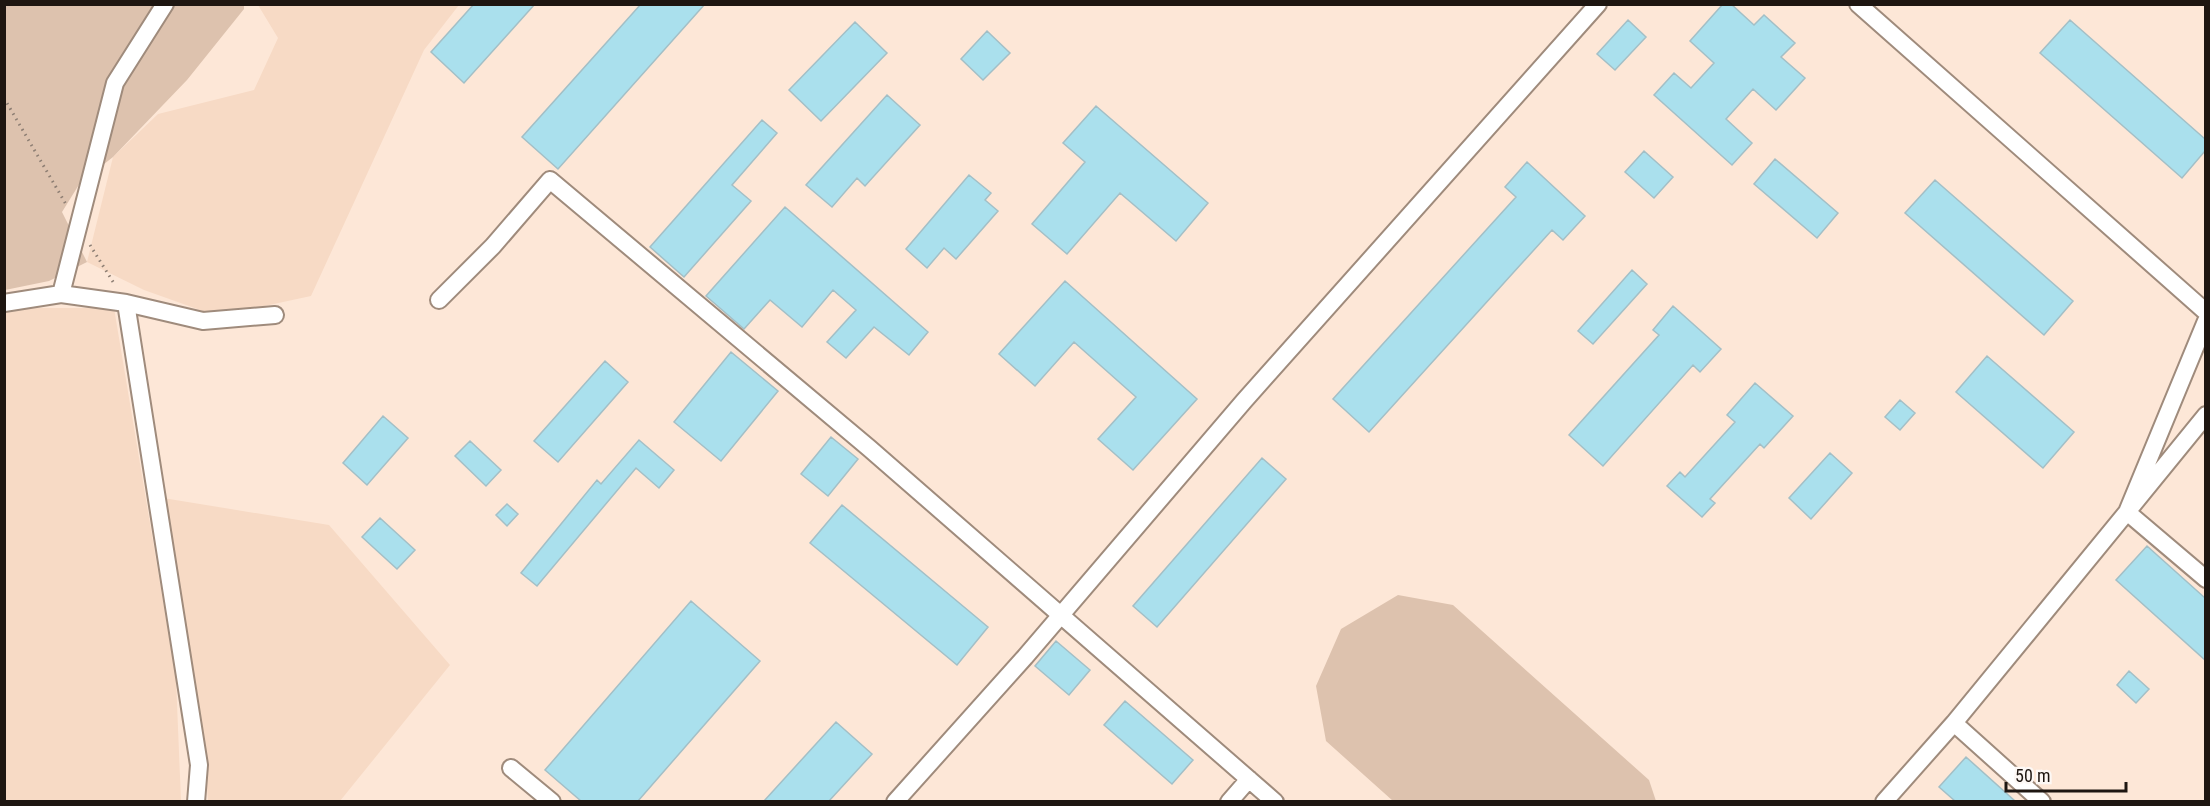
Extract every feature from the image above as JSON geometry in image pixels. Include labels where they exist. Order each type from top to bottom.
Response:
[{"type":"lane","points":[[61,294],[77,224],[115,83],[165,4]]},
{"type":"lane","points":[[895,801],[1060,615],[1252,392],[1598,4]]},
{"type":"lane","points":[[1858,4],[2205,312]]},
{"type":"lane","points":[[439,300],[494,246],[550,180],[869,448],[1275,801]]},
{"type":"lane","points":[[4,303],[61,294],[126,303],[203,321],[275,315]]},
{"type":"lane","points":[[126,303],[200,765],[196,801]]},
{"type":"lane","points":[[2127,512],[2205,321]]},
{"type":"lane","points":[[1884,801],[1954,723],[2205,415]]},
{"type":"lane","points":[[2127,512],[2205,579]]},
{"type":"lane","points":[[1954,723],[2042,801]]},
{"type":"lane","points":[[511,768],[552,801]]},
{"type":"lane","points":[[1229,801],[1249,779]]},
{"type":"path","points":[[4,98],[126,303]]},
{"type":"shaded area","points":[[5,5],[244,5],[244,9],[187,80],[113,157],[80,183],[62,212],[87,262],[49,281],[5,290]]},
{"type":"shaded area","points":[[258,5],[459,5],[424,50],[311,296],[217,316],[144,290],[87,262],[113,157],[158,114],[254,90],[278,38]]},
{"type":"shaded area","points":[[16,308],[114,308],[176,679],[181,801],[5,802],[5,311]]},
{"type":"shaded area","points":[[163,498],[329,525],[450,665],[340,801],[208,801],[205,763]]},
{"type":"shaded area","points":[[1398,595],[1453,605],[1649,780],[1656,801],[1393,801],[1326,741],[1316,686],[1341,629]]},
{"type":"building","points":[[474,4],[535,4],[464,83],[431,52]]},
{"type":"building","points":[[641,4],[705,4],[558,169],[522,137]]},
{"type":"building","points":[[1723,4],[1731,4],[1754,25],[1764,15],[1795,43],[1781,57],[1805,78],[1776,110],[1753,89],[1726,119],[1752,143],[1732,165],[1654,95],[1674,73],[1691,88],[1714,63],[1690,41]]},
{"type":"building","points":[[1628,20],[1646,37],[1615,70],[1597,54]]},
{"type":"building","points":[[2070,20],[2205,139],[2205,151],[2182,178],[2040,53]]},
{"type":"building","points":[[855,22],[887,53],[821,121],[789,90]]},
{"type":"building","points":[[987,31],[1010,53],[983,80],[961,59]]},
{"type":"building","points":[[887,95],[920,125],[865,186],[857,178],[832,207],[806,185]]},
{"type":"building","points":[[1096,106],[1208,203],[1176,241],[1120,193],[1067,254],[1032,224],[1085,162],[1063,143]]},
{"type":"building","points":[[762,120],[777,133],[732,185],[751,201],[684,277],[650,247]]},
{"type":"building","points":[[1644,151],[1673,177],[1654,198],[1625,172]]},
{"type":"building","points":[[1775,159],[1838,213],[1817,238],[1754,184]]},
{"type":"building","points":[[1527,162],[1585,216],[1563,240],[1552,230],[1369,432],[1333,399],[1516,197],[1505,187]]},
{"type":"building","points":[[969,175],[991,193],[985,200],[998,211],[956,259],[944,248],[927,268],[906,249]]},
{"type":"building","points":[[1935,180],[2073,301],[2044,335],[1905,213]]},
{"type":"building","points":[[785,207],[928,332],[909,355],[874,327],[846,358],[827,342],[856,310],[833,290],[802,327],[770,300],[744,329],[706,296]]},
{"type":"building","points":[[1632,270],[1647,284],[1593,344],[1578,331]]},
{"type":"building","points":[[1065,281],[1197,399],[1133,470],[1098,439],[1136,397],[1074,342],[1035,386],[999,354]]},
{"type":"building","points":[[1673,306],[1721,349],[1700,372],[1693,365],[1603,466],[1569,435],[1659,335],[1653,330]]},
{"type":"building","points":[[731,352],[778,391],[721,461],[674,422]]},
{"type":"building","points":[[1987,356],[2074,432],[2043,468],[1956,392]]},
{"type":"building","points":[[605,361],[628,382],[558,462],[534,441]]},
{"type":"building","points":[[1755,383],[1793,416],[1764,448],[1760,444],[1710,499],[1715,503],[1702,517],[1667,486],[1680,472],[1685,477],[1735,422],[1727,415]]},
{"type":"building","points":[[1900,400],[1915,413],[1900,430],[1885,417]]},
{"type":"building","points":[[383,416],[408,438],[367,485],[343,463]]},
{"type":"building","points":[[831,437],[858,459],[828,496],[801,474]]},
{"type":"building","points":[[639,440],[674,470],[659,488],[636,468],[537,586],[521,573],[597,480],[601,484]]},
{"type":"building","points":[[470,441],[501,470],[486,486],[455,456]]},
{"type":"building","points":[[1830,453],[1852,473],[1811,519],[1789,498]]},
{"type":"building","points":[[1262,458],[1286,479],[1157,627],[1133,606]]},
{"type":"building","points":[[507,504],[518,514],[507,526],[496,515]]},
{"type":"building","points":[[842,505],[988,627],[957,665],[810,543]]},
{"type":"building","points":[[380,518],[415,550],[397,569],[362,537]]},
{"type":"building","points":[[2147,546],[2205,598],[2205,660],[2116,580]]},
{"type":"building","points":[[691,601],[760,661],[638,801],[581,801],[545,770]]},
{"type":"building","points":[[1056,641],[1090,670],[1069,695],[1035,666]]},
{"type":"building","points":[[2129,671],[2149,689],[2136,703],[2117,685]]},
{"type":"building","points":[[1125,701],[1193,760],[1172,784],[1104,725]]},
{"type":"building","points":[[836,722],[872,754],[829,801],[764,801]]},
{"type":"building","points":[[1966,757],[2015,801],[1955,801],[1939,787]]}]
